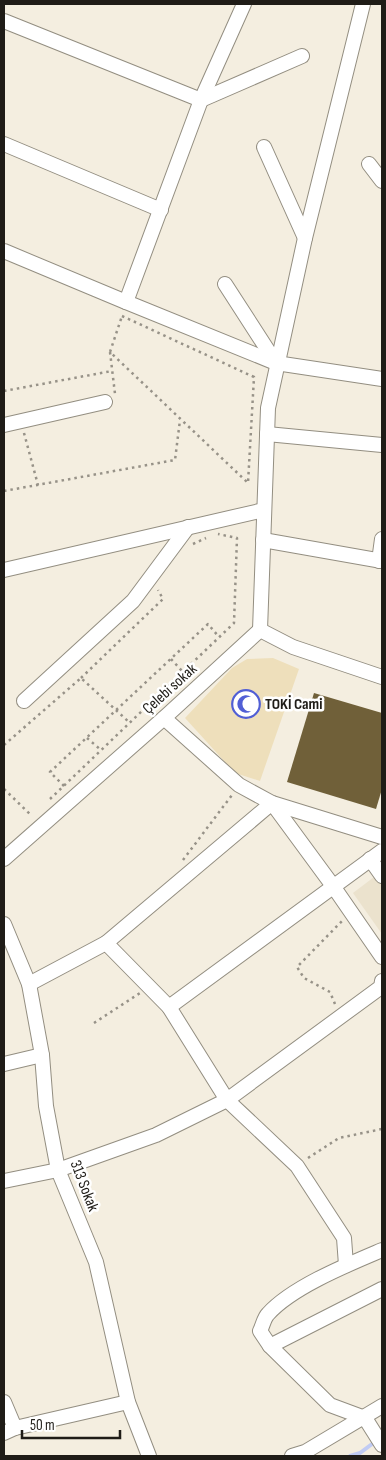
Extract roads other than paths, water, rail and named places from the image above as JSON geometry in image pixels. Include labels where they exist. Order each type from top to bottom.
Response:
[{"type":"street","points":[[126,302],[201,100],[244,4]]},
{"type":"street","points":[[363,4],[305,238],[276,364],[268,408],[260,630],[293,647],[382,677]]},
{"type":"street","points":[[4,21],[201,100],[302,56]]},
{"type":"street","points":[[4,144],[160,210]]},
{"type":"street","points":[[264,147],[305,238]]},
{"type":"street","points":[[369,164],[382,181]]},
{"type":"street","points":[[4,251],[276,364],[382,379]]},
{"type":"street","points":[[225,284],[276,364]]},
{"type":"street","points":[[4,425],[105,402]]},
{"type":"street","points":[[266,434],[382,445]]},
{"type":"street","points":[[4,570],[264,510]]},
{"type":"street","points":[[24,701],[133,601],[188,528]]},
{"type":"street","points":[[263,540],[381,561],[382,539]]},
{"type":"street","name":"Çelebi sokak","points":[[4,858],[164,718],[260,630]]},
{"type":"street","points":[[164,718],[239,785],[272,804],[382,836]]},
{"type":"street","points":[[272,804],[333,886],[382,958]]},
{"type":"street","points":[[29,984],[106,944],[272,804]]},
{"type":"street","points":[[169,1007],[382,850]]},
{"type":"street","points":[[370,860],[382,876]]},
{"type":"street","name":"313 Sokak","points":[[4,924],[29,984],[42,1055],[46,1106],[58,1170],[96,1262],[128,1402],[149,1456]]},
{"type":"street","points":[[106,944],[169,1007],[227,1100],[297,1166],[344,1238],[346,1265]]},
{"type":"street","points":[[4,1181],[58,1170],[156,1135],[227,1100],[381,987],[382,981]]},
{"type":"street","points":[[4,1064],[42,1055]]},
{"type":"street","points":[[382,1250],[346,1265],[282,1301],[266,1315],[260,1331],[270,1346],[330,1405],[365,1418],[382,1446]]},
{"type":"street","points":[[270,1346],[382,1289]]},
{"type":"street","points":[[4,1402],[10,1431],[128,1402]]},
{"type":"street","points":[[292,1456],[305,1452],[365,1418],[382,1406]]},
{"type":"waterway","points":[[350,1456],[360,1453],[376,1441]]},
{"type":"place","name":"TOKİ Cami","points":[[246,704]]}]
